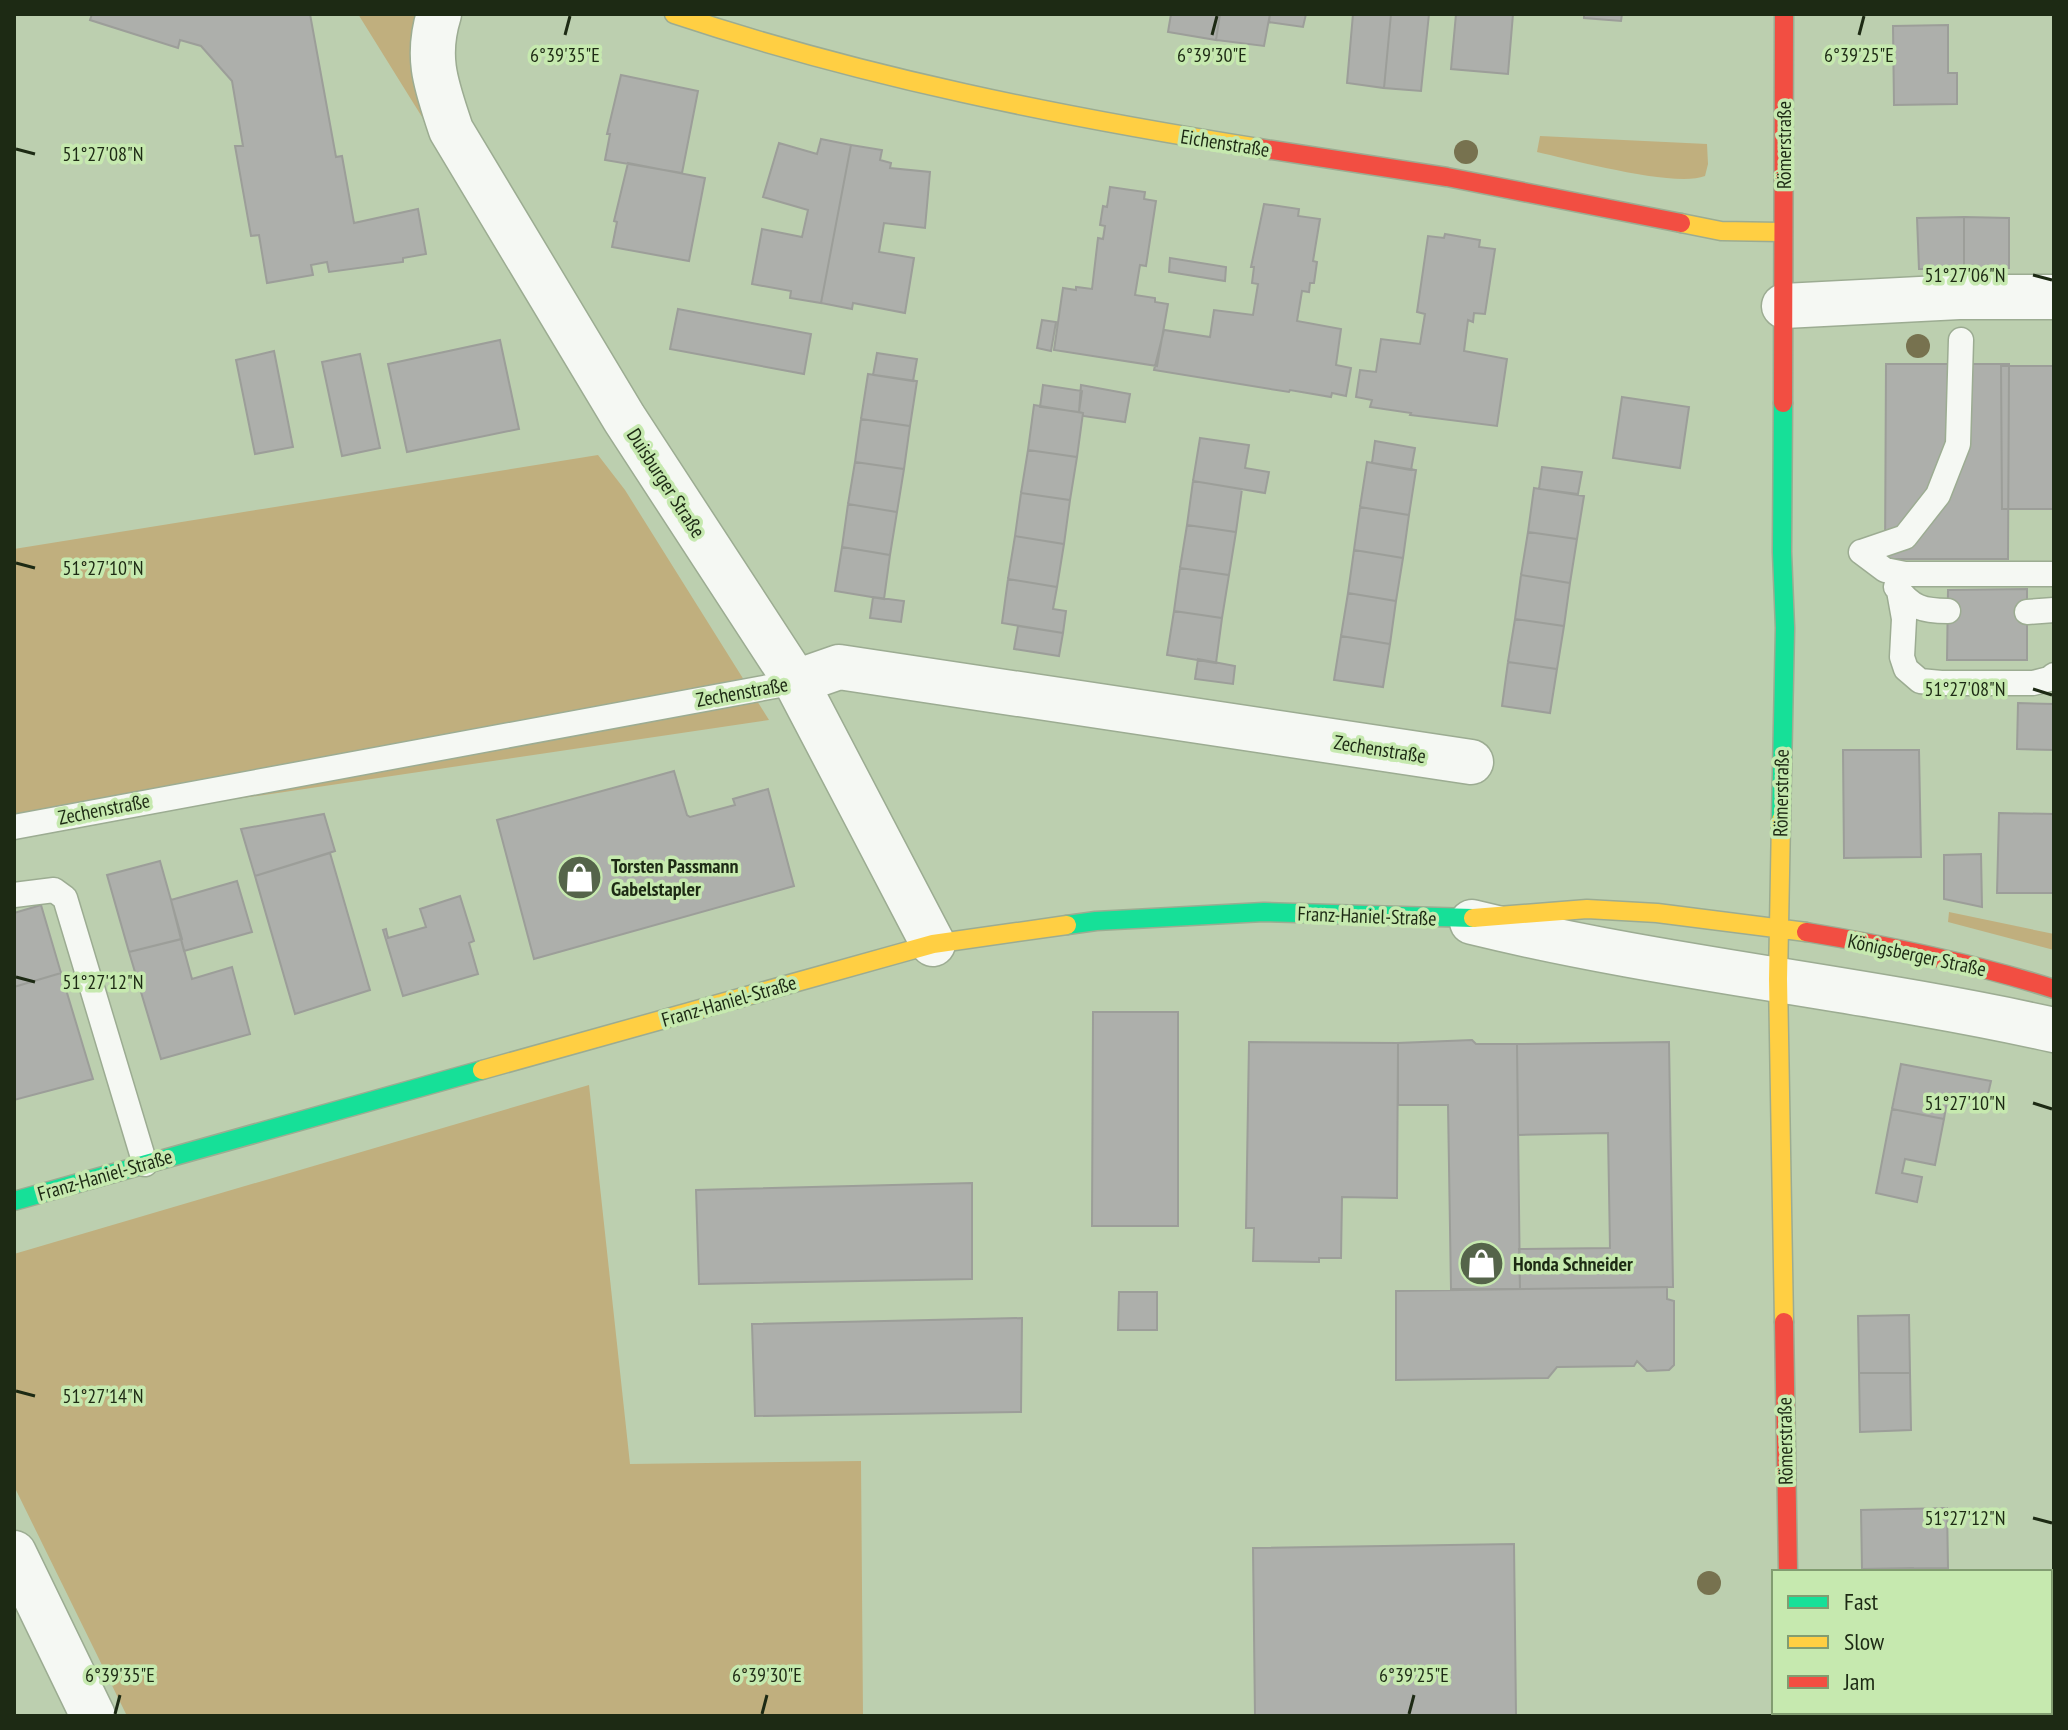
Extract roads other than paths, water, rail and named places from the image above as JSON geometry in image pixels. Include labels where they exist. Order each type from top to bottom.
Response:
[{"type":"street","name":"Duisburger Straße","points":[[439,14],[433,33],[433,77],[451,130],[624,418],[796,682],[933,944]]},
{"type":"street","name":"Eichenstraße","points":[[674,14],[740,36],[945,89],[1168,134],[1447,177],[1721,231],[1783,232]]},
{"type":"street","name":"Römerstraße","points":[[1784,14],[1782,552],[1785,628],[1778,979],[1788,1570]]},
{"type":"street","points":[[1784,306],[1959,297],[2054,297]]},
{"type":"street","name":"Zechenstraße","points":[[796,682],[839,667],[1471,762]]},
{"type":"street","name":"Franz-Haniel-Straße","points":[[14,1201],[933,944],[1096,921],[1264,912],[1462,919],[1587,909],[1657,913],[1778,927]]},
{"type":"street","name":"Franz-Haniel-Straße","points":[[1462,919],[1563,944],[1778,979]]},
{"type":"street","name":"Königsberger Straße","points":[[1778,927],[1883,945],[2054,989]]},
{"type":"street","points":[[1778,979],[2054,1030]]},
{"type":"street","points":[[14,1553],[93,1716]]},
{"type":"lane","points":[[1948,611],[1926,611],[1913,604],[1861,552],[1905,537],[1938,495],[1958,444],[1961,340]]},
{"type":"lane","points":[[1892,580],[1905,574],[2054,574]]},
{"type":"lane","points":[[1892,580],[1904,619],[1902,657],[1906,669],[1920,681],[2033,683],[2054,675]]},
{"type":"lane","points":[[2027,612],[2054,610]]},
{"type":"lane","name":"Zechenstraße","points":[[14,827],[796,682]]},
{"type":"lane","points":[[14,895],[54,890],[65,898],[145,1164]]},
{"type":"place","name":"Torsten Passmann Gabelstapler","points":[[580,877]]},
{"type":"place","name":"Honda Schneider","points":[[1482,1264]]}]
